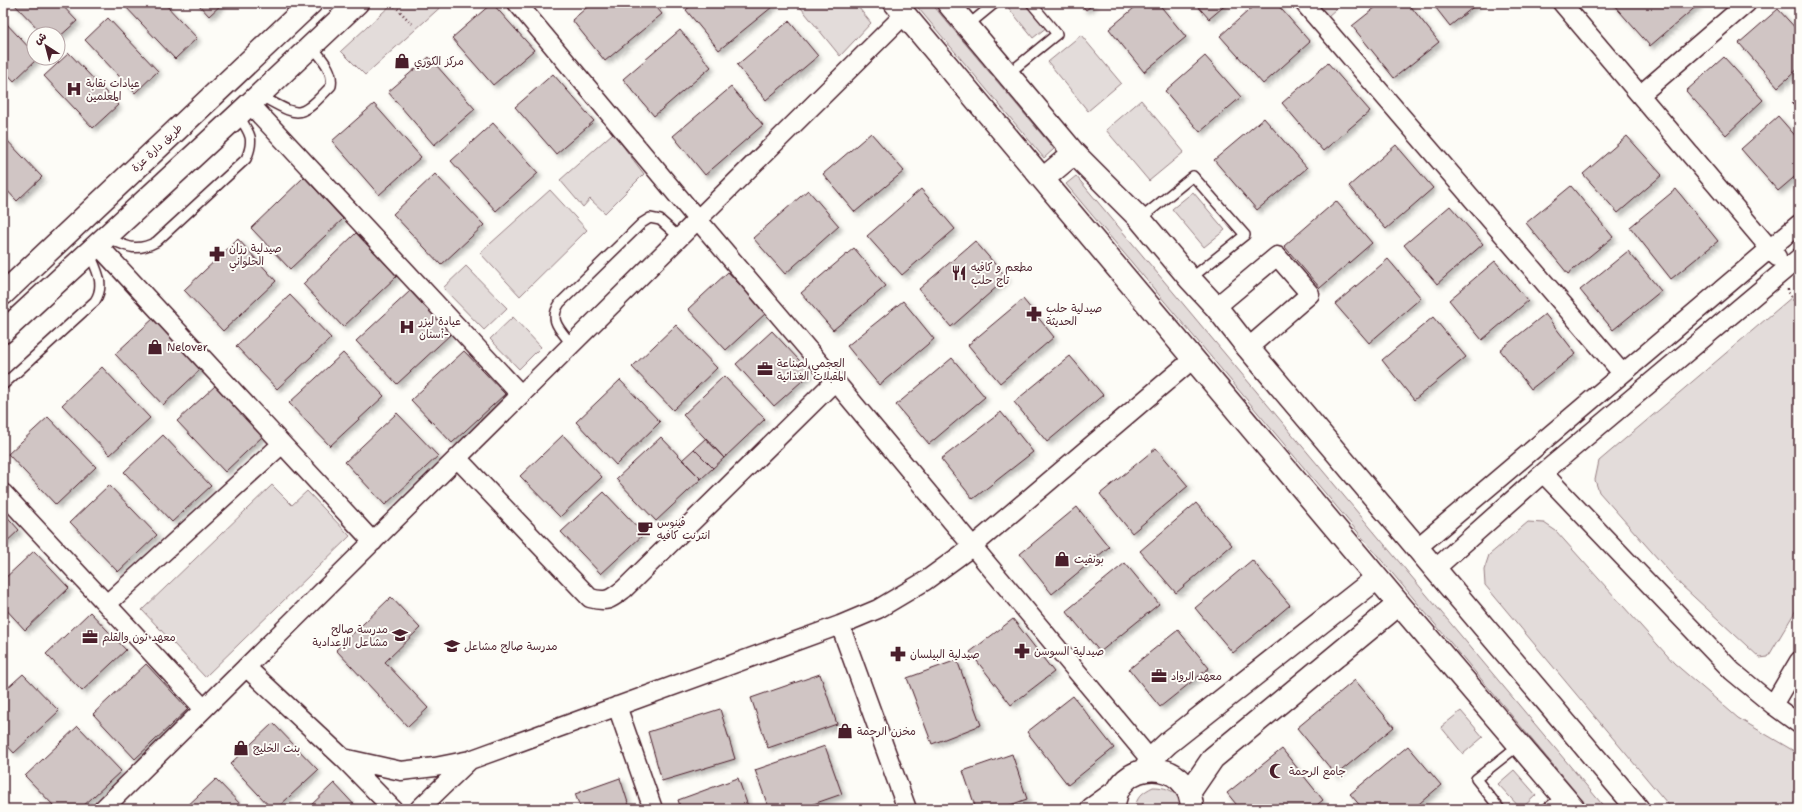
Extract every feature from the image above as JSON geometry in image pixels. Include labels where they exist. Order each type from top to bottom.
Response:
[{"type":"main road","name":"طريق دارة عزة","points":[[3,294],[311,3]]},
{"type":"main road","points":[[3,332],[357,3]]},
{"type":"main road","points":[[948,3],[1074,153],[1140,219],[1190,279],[1216,307],[1248,348],[1418,547],[1638,809]]},
{"type":"main road","points":[[900,9],[1398,604],[1569,803]]},
{"type":"main road","points":[[1043,180],[1074,153]]},
{"type":"main road","points":[[1092,809],[1116,800],[1124,781],[1133,774],[1151,766],[1168,743],[1377,578]]},
{"type":"main road","points":[[1190,801],[1213,758],[1398,604]]},
{"type":"main road","points":[[1151,766],[1171,773],[1182,782],[1190,801]]},
{"type":"street","points":[[517,3],[973,546],[1151,766]]},
{"type":"street","points":[[1304,3],[1622,373]]},
{"type":"street","points":[[1435,568],[1543,473],[1793,263],[1770,248],[1562,3]]},
{"type":"street","points":[[1640,95],[1747,3]]},
{"type":"street","points":[[103,809],[698,220],[900,9]]},
{"type":"street","points":[[249,105],[521,395]]},
{"type":"street","points":[[1418,547],[1799,224]]},
{"type":"street","points":[[97,244],[373,542]]},
{"type":"street","points":[[1216,307],[1277,256],[1310,294],[1248,348]]},
{"type":"street","points":[[343,758],[401,772],[470,760],[840,625],[878,608],[925,581],[973,546],[1193,358]]},
{"type":"street","points":[[457,458],[590,598],[601,601],[612,599],[624,589],[835,381]]},
{"type":"street","points":[[107,604],[282,444]]},
{"type":"street","points":[[1543,473],[1727,666],[1773,705],[1799,724]]},
{"type":"street","points":[[3,493],[204,709]]},
{"type":"street","points":[[840,625],[907,809]]},
{"type":"street","points":[[1773,705],[1799,661]]},
{"type":"street","points":[[246,667],[343,758],[392,809]]},
{"type":"street","points":[[616,706],[653,809]]},
{"type":"street","points":[[419,809],[470,760]]},
{"type":"lane","points":[[967,26],[995,3]]},
{"type":"lane","points":[[1008,74],[1057,34],[1031,3]]},
{"type":"lane","points":[[3,385],[95,301],[100,292],[97,244],[140,249],[156,242],[246,159],[251,148],[252,139],[248,130],[249,105],[292,113],[302,112],[311,107],[331,86],[328,69],[312,45]]},
{"type":"lane","points":[[1140,219],[1193,176],[1245,235],[1190,279]]},
{"type":"lane","points":[[572,345],[555,321],[554,311],[560,303],[642,223],[650,218],[660,220],[680,238]]},
{"type":"lane","points":[[1500,809],[1476,779],[1519,744]]},
{"type":"lane","points":[[1546,809],[1569,803]]},
{"type":"path","points":[[392,3],[414,26]]},
{"type":"shaded area","points":[[393,3],[445,3],[365,75],[341,51]]},
{"type":"shaded area","points":[[797,3],[855,3],[871,23],[840,56]]},
{"type":"shaded area","points":[[914,3],[931,3],[1054,149],[1044,158]]},
{"type":"shaded area","points":[[1011,3],[1036,3],[1052,23],[1033,38],[1007,6]]},
{"type":"shaded area","points":[[1317,3],[1343,3],[1328,16]]},
{"type":"shaded area","points":[[1081,35],[1121,83],[1088,111],[1048,62]]},
{"type":"shaded area","points":[[1141,100],[1184,152],[1149,181],[1106,130]]},
{"type":"shaded area","points":[[613,133],[644,174],[605,213],[590,199],[583,207],[560,180]]},
{"type":"shaded area","points":[[1076,176],[1606,809],[1590,809],[1066,184]]},
{"type":"shaded area","points":[[550,190],[587,230],[520,296],[480,253]]},
{"type":"shaded area","points":[[1193,192],[1225,230],[1204,247],[1172,209]]},
{"type":"shaded area","points":[[466,266],[507,308],[484,330],[443,288]]},
{"type":"shaded area","points":[[1799,291],[1799,605],[1768,657],[1760,658],[1681,585],[1599,492],[1595,480],[1599,461]]},
{"type":"shaded area","points":[[513,317],[541,347],[519,369],[490,339]]},
{"type":"shaded area","points":[[272,485],[292,505],[307,491],[350,536],[205,677],[142,610]]},
{"type":"shaded area","points":[[1528,522],[1544,523],[1556,531],[1674,663],[1738,718],[1799,754],[1799,809],[1672,809],[1485,585],[1484,570],[1489,555]]},
{"type":"shaded area","points":[[1461,711],[1483,737],[1463,754],[1441,727]]},
{"type":"shaded area","points":[[1514,770],[1536,795],[1521,809],[1498,784]]},
{"type":"shaded area","points":[[1153,787],[1164,788],[1173,792],[1179,799],[1183,809],[1135,809],[1138,798]]},
{"type":"building","points":[[13,3],[60,3],[77,21],[66,31],[66,26],[35,26]]},
{"type":"building","points":[[126,3],[164,3],[197,38],[175,59],[124,5]]},
{"type":"building","points":[[197,3],[223,3],[209,16]]},
{"type":"building","points":[[492,3],[534,50],[493,85],[452,38]]},
{"type":"building","points":[[592,3],[653,3],[662,14],[605,61],[572,20]]},
{"type":"building","points":[[694,3],[777,3],[719,50],[686,10]]},
{"type":"building","points":[[1080,3],[1095,3],[1086,10]]},
{"type":"building","points":[[1140,3],[1158,3],[1186,37],[1144,72],[1109,29]]},
{"type":"building","points":[[1195,3],[1228,3],[1209,19]]},
{"type":"building","points":[[1257,3],[1276,3],[1310,42],[1263,84],[1220,36]]},
{"type":"building","points":[[1381,3],[1408,3],[1439,42],[1394,78],[1352,26]]},
{"type":"building","points":[[1432,3],[1478,3],[1450,26]]},
{"type":"building","points":[[1612,3],[1698,3],[1699,4],[1650,46]]},
{"type":"building","points":[[1778,9],[1799,32],[1799,68],[1778,87],[1739,43]]},
{"type":"building","points":[[108,18],[158,71],[135,93],[85,40]]},
{"type":"building","points":[[3,20],[26,44],[26,66],[30,66],[14,81],[3,69]]},
{"type":"building","points":[[789,21],[818,56],[766,100],[737,65]]},
{"type":"building","points":[[680,30],[711,67],[654,116],[623,79]]},
{"type":"building","points":[[69,53],[118,105],[93,128],[44,76],[55,66],[66,66],[66,56]]},
{"type":"building","points":[[1205,56],[1241,97],[1200,132],[1165,91]]},
{"type":"building","points":[[429,57],[475,109],[434,145],[388,92]]},
{"type":"building","points":[[1724,57],[1763,100],[1726,135],[1686,91]]},
{"type":"building","points":[[1328,63],[1370,111],[1323,151],[1282,103]]},
{"type":"building","points":[[553,74],[594,121],[556,154],[515,107]]},
{"type":"building","points":[[731,87],[763,125],[705,175],[673,136]]},
{"type":"building","points":[[1799,98],[1799,111],[1792,104]]},
{"type":"building","points":[[374,104],[421,157],[379,195],[332,141]]},
{"type":"building","points":[[1778,116],[1799,140],[1799,173],[1778,191],[1741,149]]},
{"type":"building","points":[[1264,118],[1307,168],[1257,210],[1214,160]]},
{"type":"building","points":[[493,123],[538,173],[496,211],[451,161]]},
{"type":"building","points":[[871,133],[904,171],[855,212],[823,174]]},
{"type":"building","points":[[3,136],[42,177],[17,201],[3,186]]},
{"type":"building","points":[[1627,136],[1662,175],[1618,213],[1583,174]]},
{"type":"building","points":[[1396,145],[1433,188],[1386,229],[1349,186]]},
{"type":"building","points":[[435,174],[484,225],[441,265],[393,214]]},
{"type":"building","points":[[304,177],[343,219],[290,269],[251,228]]},
{"type":"building","points":[[1571,186],[1613,237],[1568,274],[1526,223]]},
{"type":"building","points":[[921,189],[955,229],[902,275],[867,236]]},
{"type":"building","points":[[1676,189],[1718,241],[1671,279],[1630,227]]},
{"type":"building","points":[[808,190],[839,226],[785,274],[753,238]]},
{"type":"building","points":[[1336,201],[1372,243],[1320,288],[1284,246]]},
{"type":"building","points":[[1450,206],[1483,244],[1437,284],[1404,245]]},
{"type":"building","points":[[356,233],[397,276],[343,327],[303,284]]},
{"type":"building","points":[[238,239],[276,281],[223,331],[184,290]]},
{"type":"building","points":[[975,241],[1007,278],[951,327],[919,289]]},
{"type":"building","points":[[854,248],[886,286],[833,330],[801,293]]},
{"type":"building","points":[[1628,251],[1661,291],[1613,330],[1580,290]]},
{"type":"building","points":[[1388,259],[1421,298],[1369,343],[1335,304]]},
{"type":"building","points":[[1495,261],[1528,301],[1482,340],[1449,300]]},
{"type":"building","points":[[728,272],[766,313],[726,350],[688,309]]},
{"type":"building","points":[[410,291],[451,334],[397,384],[356,341]]},
{"type":"building","points":[[290,295],[331,338],[277,389],[236,346]]},
{"type":"building","points":[[1023,299],[1054,337],[1000,383],[968,345]]},
{"type":"building","points":[[903,301],[934,339],[879,385],[847,346]]},
{"type":"building","points":[[1545,314],[1576,354],[1531,389],[1500,350]]},
{"type":"building","points":[[155,317],[203,367],[163,405],[115,354]]},
{"type":"building","points":[[1433,317],[1466,357],[1414,400],[1382,360]]},
{"type":"building","points":[[676,325],[717,368],[673,410],[632,367]]},
{"type":"building","points":[[772,331],[811,373],[774,406],[736,364]]},
{"type":"building","points":[[464,351],[505,394],[452,443],[411,400]]},
{"type":"building","points":[[343,353],[384,396],[330,446],[289,403]]},
{"type":"building","points":[[1070,356],[1103,395],[1047,442],[1014,402]]},
{"type":"building","points":[[952,358],[985,397],[929,444],[896,405]]},
{"type":"building","points":[[102,367],[150,418],[110,455],[62,405]]},
{"type":"building","points":[[724,376],[765,419],[724,458],[683,415]]},
{"type":"building","points":[[620,380],[660,422],[616,465],[576,422]]},
{"type":"building","points":[[216,385],[264,435],[225,472],[177,421]]},
{"type":"building","points":[[1001,412],[1033,452],[973,499],[941,459]]},
{"type":"building","points":[[397,413],[438,456],[385,505],[345,462]]},
{"type":"building","points":[[48,417],[96,467],[56,505],[8,454]]},
{"type":"building","points":[[163,435],[211,486],[172,522],[124,472]]},
{"type":"building","points":[[563,435],[602,477],[560,517],[520,476]]},
{"type":"building","points":[[661,437],[701,479],[656,521],[616,479]]},
{"type":"building","points":[[706,438],[724,458],[713,468],[694,449]]},
{"type":"building","points":[[1156,448],[1188,486],[1132,533],[1100,494]]},
{"type":"building","points":[[694,449],[713,468],[701,479],[682,460]]},
{"type":"building","points":[[109,485],[157,535],[118,572],[70,522]]},
{"type":"building","points":[[604,492],[644,534],[601,574],[561,532]]},
{"type":"building","points":[[1196,503],[1232,545],[1176,593],[1140,551]]},
{"type":"building","points":[[1077,507],[1109,547],[1052,594],[1020,554]]},
{"type":"building","points":[[3,512],[19,530],[3,545]]},
{"type":"building","points":[[34,551],[69,588],[25,630],[3,606],[3,580]]},
{"type":"building","points":[[1252,560],[1290,605],[1233,653],[1195,608]]},
{"type":"building","points":[[1125,563],[1159,604],[1100,652],[1066,611]]},
{"type":"building","points":[[391,597],[420,628],[385,662],[428,708],[408,727],[336,650]]},
{"type":"building","points":[[90,612],[126,650],[82,691],[46,654]]},
{"type":"building","points":[[1013,619],[1054,672],[1011,705],[970,652]]},
{"type":"building","points":[[1178,630],[1209,668],[1160,707],[1129,669]]},
{"type":"building","points":[[957,660],[981,725],[932,744],[907,678]]},
{"type":"building","points":[[146,664],[188,709],[135,759],[93,714]]},
{"type":"building","points":[[23,674],[59,711],[14,753],[3,741],[3,692]]},
{"type":"building","points":[[820,674],[837,724],[768,748],[751,698]]},
{"type":"building","points":[[1355,680],[1394,727],[1336,775],[1297,728]]},
{"type":"building","points":[[1073,696],[1114,748],[1068,785],[1027,732]]},
{"type":"building","points":[[720,709],[735,759],[662,781],[648,732]]},
{"type":"building","points":[[273,723],[318,770],[276,809],[272,809],[230,764]]},
{"type":"building","points":[[78,726],[121,771],[80,809],[57,809],[25,776]]},
{"type":"building","points":[[825,746],[842,794],[799,809],[769,809],[755,770]]},
{"type":"building","points":[[1408,746],[1441,785],[1413,809],[1363,809],[1350,794]]},
{"type":"building","name":"جامع الرحمة","points":[[1282,749],[1323,800],[1312,809],[1240,809],[1227,793]]},
{"type":"building","points":[[1012,754],[1027,799],[999,809],[976,809],[963,771]]},
{"type":"building","points":[[620,778],[630,809],[581,809],[575,794]]},
{"type":"building","points":[[738,778],[749,809],[681,809],[678,800]]},
{"type":"building","points":[[216,779],[245,809],[184,809]]},
{"type":"building","points":[[334,783],[358,809],[307,809]]},
{"type":"place","name":"مركز الكوري","points":[[402,61]]},
{"type":"place","name":"عيادات نقابة المعلمين","points":[[74,89]]},
{"type":"place","name":"صيدلية رزان الحلواني","points":[[217,254]]},
{"type":"place","name":"مطعم و كافيه تاج حلب","points":[[959,273]]},
{"type":"place","name":"صيدلية حلب الحديثة","points":[[1034,314]]},
{"type":"place","name":"عيادة ليزر أسنان-","points":[[407,327]]},
{"type":"place","name":"Nelover","points":[[155,347]]},
{"type":"place","name":"العجمي لصناعة المقبلات الغذائية","points":[[765,369]]},
{"type":"place","name":"فينوس انترنت كافيه","points":[[645,528]]},
{"type":"place","name":"بونفيت","points":[[1062,559]]},
{"type":"place","name":"مدرسة صالح مشاعل الإعدادية","points":[[400,635]]},
{"type":"place","name":"معهد نون والقلم","points":[[90,637]]},
{"type":"place","name":"مدرسة صالح مشاعل","points":[[452,646]]},
{"type":"place","name":"صيدلية السوسن","points":[[1022,651]]},
{"type":"place","name":"صيدلية البيلسان","points":[[898,654]]},
{"type":"place","name":"معهد الرواد","points":[[1159,676]]},
{"type":"place","name":"مخزن الرحمة","points":[[845,731]]},
{"type":"place","name":"بنت الخليج","points":[[241,748]]},
{"type":"place","name":"جامع الرحمة","points":[[1277,771]]}]
